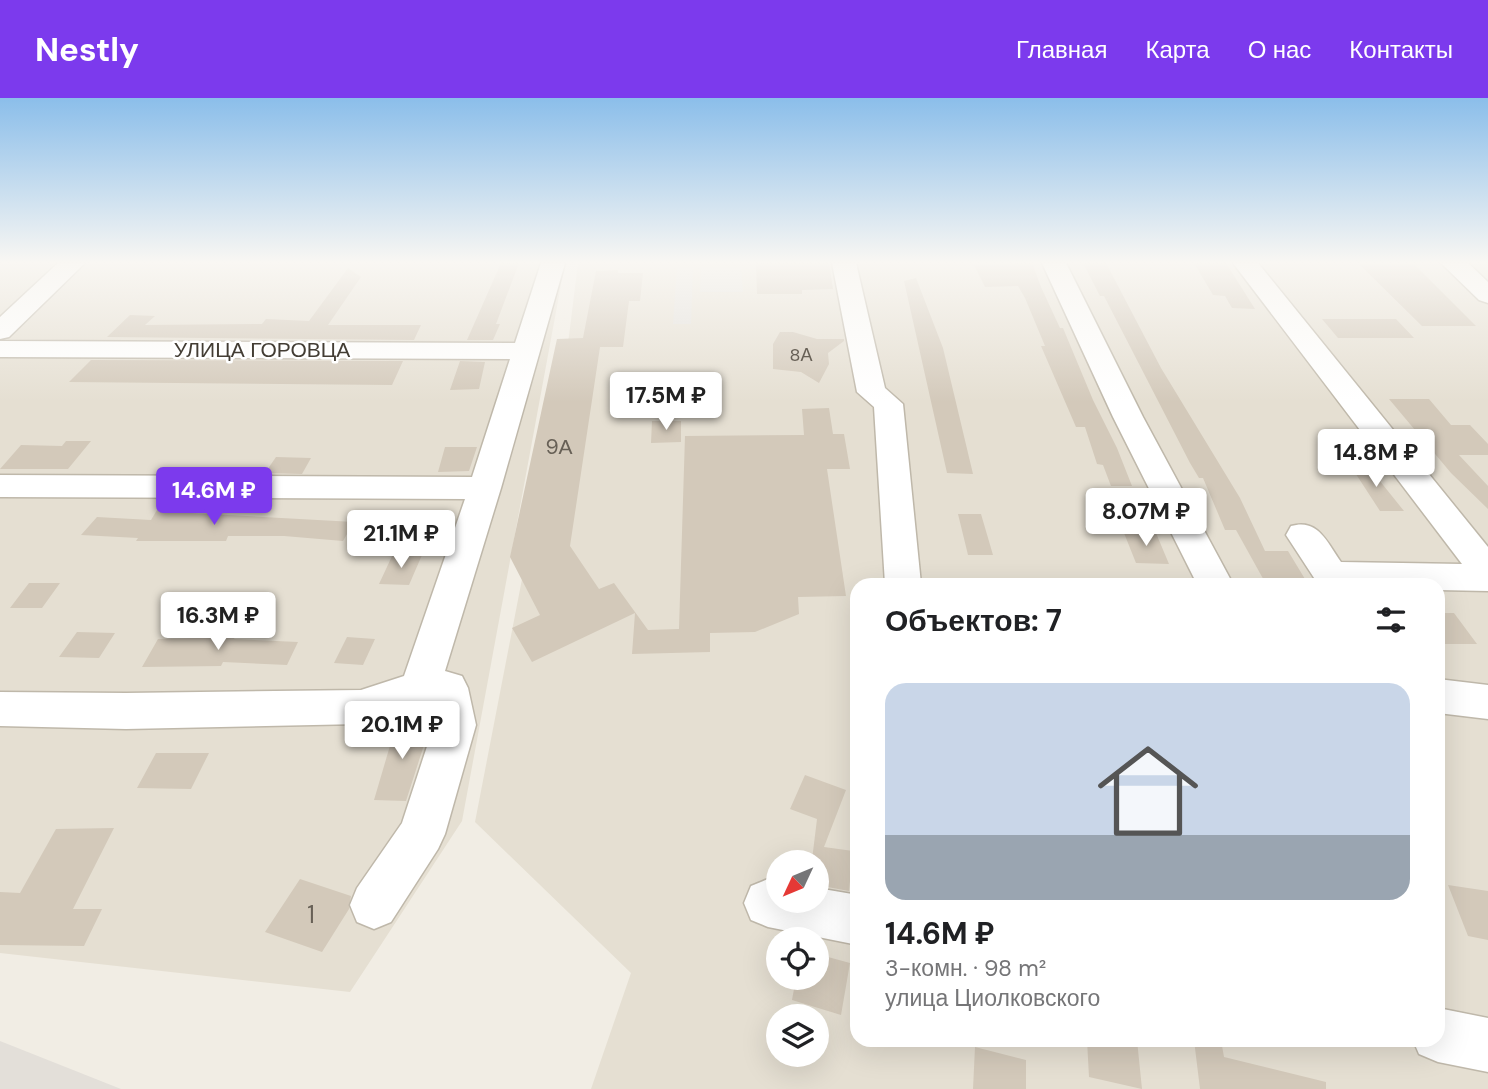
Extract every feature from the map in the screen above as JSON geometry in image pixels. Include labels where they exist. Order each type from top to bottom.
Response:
[{"type":"street","points":[[0,331],[24,309]]},
{"type":"street","points":[[420,688],[485,488],[539,309]]},
{"type":"street","points":[[854,309],[871,392],[888,404],[902,578]]},
{"type":"street","points":[[1076,309],[1128,417],[1212,578]]},
{"type":"street","points":[[1281,309],[1488,572]]},
{"type":"street","name":"УЛИЦА ГОРОВЦА","points":[[0,349],[525,352]]},
{"type":"street","points":[[0,486],[485,488]]},
{"type":"street","points":[[1303,535],[1331,575],[1488,578]]},
{"type":"street","points":[[0,709],[126,711],[361,707],[420,688],[448,688],[455,725],[422,834],[374,905]]},
{"type":"street","points":[[1445,697],[1488,702]]},
{"type":"street","points":[[828,914],[850,918]]},
{"type":"street","points":[[1445,1036],[1488,1045]]},
{"type":"shaded area","points":[[0,309],[556,309],[462,821],[350,992],[0,953]]},
{"type":"shaded area","points":[[572,309],[1488,309],[1488,1089],[591,1089],[631,973],[475,822]]},
{"type":"shaded area","points":[[674,309],[692,309],[691,324],[673,324]]},
{"type":"shaded area","points":[[0,1041],[121,1089],[0,1089]]},
{"type":"building","points":[[318,309],[339,309],[328,325],[421,325],[414,340],[107,337],[130,315],[155,316],[145,325],[262,324],[266,319],[309,321]]},
{"type":"building","points":[[481,309],[502,309],[496,324],[500,324],[493,340],[467,340]]},
{"type":"building","points":[[589,309],[628,309],[623,347],[600,347],[570,546],[599,589],[614,583],[648,630],[679,629],[685,436],[804,435],[802,409],[829,408],[833,434],[844,434],[850,469],[827,469],[846,596],[798,597],[799,614],[755,632],[710,633],[710,652],[632,654],[635,613],[532,662],[512,628],[540,615],[510,557],[557,339],[583,338]]},
{"type":"building","points":[[910,309],[928,309],[943,348],[973,474],[947,473]]},
{"type":"building","points":[[1030,309],[1051,309],[1060,328],[1063,328],[1132,486],[1111,486],[1103,465],[1097,464],[1085,427],[1076,427],[1041,346],[1045,346]]},
{"type":"building","points":[[1111,309],[1130,309],[1161,368],[1240,498],[1265,551],[1288,551],[1304,578],[1263,578],[1236,530],[1225,530],[1203,478],[1199,478]]},
{"type":"building","points":[[1405,309],[1459,309],[1476,326],[1422,326]]},
{"type":"building","points":[[1322,319],[1396,319],[1414,338],[1338,338]]},
{"type":"building","points":[[780,332],[844,341],[828,353],[829,364],[819,383],[801,372],[773,369],[773,344]]},
{"type":"building","points":[[91,360],[403,361],[392,385],[69,382]]},
{"type":"building","points":[[460,361],[485,362],[479,389],[450,390]]},
{"type":"building","points":[[1389,399],[1429,399],[1451,425],[1470,425],[1488,444],[1488,455],[1459,455],[1488,486],[1488,509],[1451,473]]},
{"type":"building","points":[[652,421],[681,421],[681,442],[651,443]]},
{"type":"building","points":[[66,441],[91,441],[68,469],[0,469],[21,445],[62,446]]},
{"type":"building","points":[[445,447],[477,447],[469,471],[438,472]]},
{"type":"building","points":[[276,457],[311,458],[302,474],[265,473]]},
{"type":"building","points":[[1363,460],[1404,511],[1380,511],[1352,468]]},
{"type":"building","points":[[157,510],[354,522],[343,541],[284,536],[228,536],[226,541],[136,541],[138,538],[81,535],[97,517],[151,520]]},
{"type":"building","points":[[958,514],[981,514],[993,555],[968,555]]},
{"type":"building","points":[[1124,533],[1156,533],[1169,564],[1136,563]]},
{"type":"building","points":[[393,554],[422,555],[409,585],[379,584]]},
{"type":"building","points":[[29,583],[60,583],[42,608],[10,608]]},
{"type":"building","points":[[1445,613],[1454,613],[1477,644],[1445,644]]},
{"type":"building","points":[[77,632],[115,633],[99,658],[59,657]]},
{"type":"building","points":[[235,637],[234,639],[298,642],[287,665],[223,662],[221,666],[142,667],[158,639]]},
{"type":"building","points":[[347,637],[375,639],[363,665],[334,663]]},
{"type":"building","points":[[397,722],[431,723],[406,801],[374,800]]},
{"type":"building","points":[[156,753],[209,753],[191,789],[137,788]]},
{"type":"building","points":[[805,775],[846,790],[824,847],[850,851],[849,891],[830,887],[830,850],[813,850],[817,819],[790,809]]},
{"type":"building","points":[[114,828],[73,909],[102,909],[84,946],[0,945],[0,892],[20,893],[56,829]]},
{"type":"building","points":[[300,879],[351,896],[349,909],[322,952],[265,932]]},
{"type":"building","points":[[1448,885],[1488,891],[1488,940],[1468,936]]},
{"type":"building","points":[[829,957],[850,963],[841,1015],[829,1011],[829,1004],[805,1004],[792,1000],[794,990],[829,990]]},
{"type":"building","points":[[975,1047],[1026,1060],[1026,1089],[973,1089]]},
{"type":"building","points":[[1087,1047],[1138,1047],[1142,1089],[1089,1077]]},
{"type":"building","points":[[1195,1047],[1222,1047],[1224,1057],[1326,1082],[1326,1089],[1200,1089]]}]
